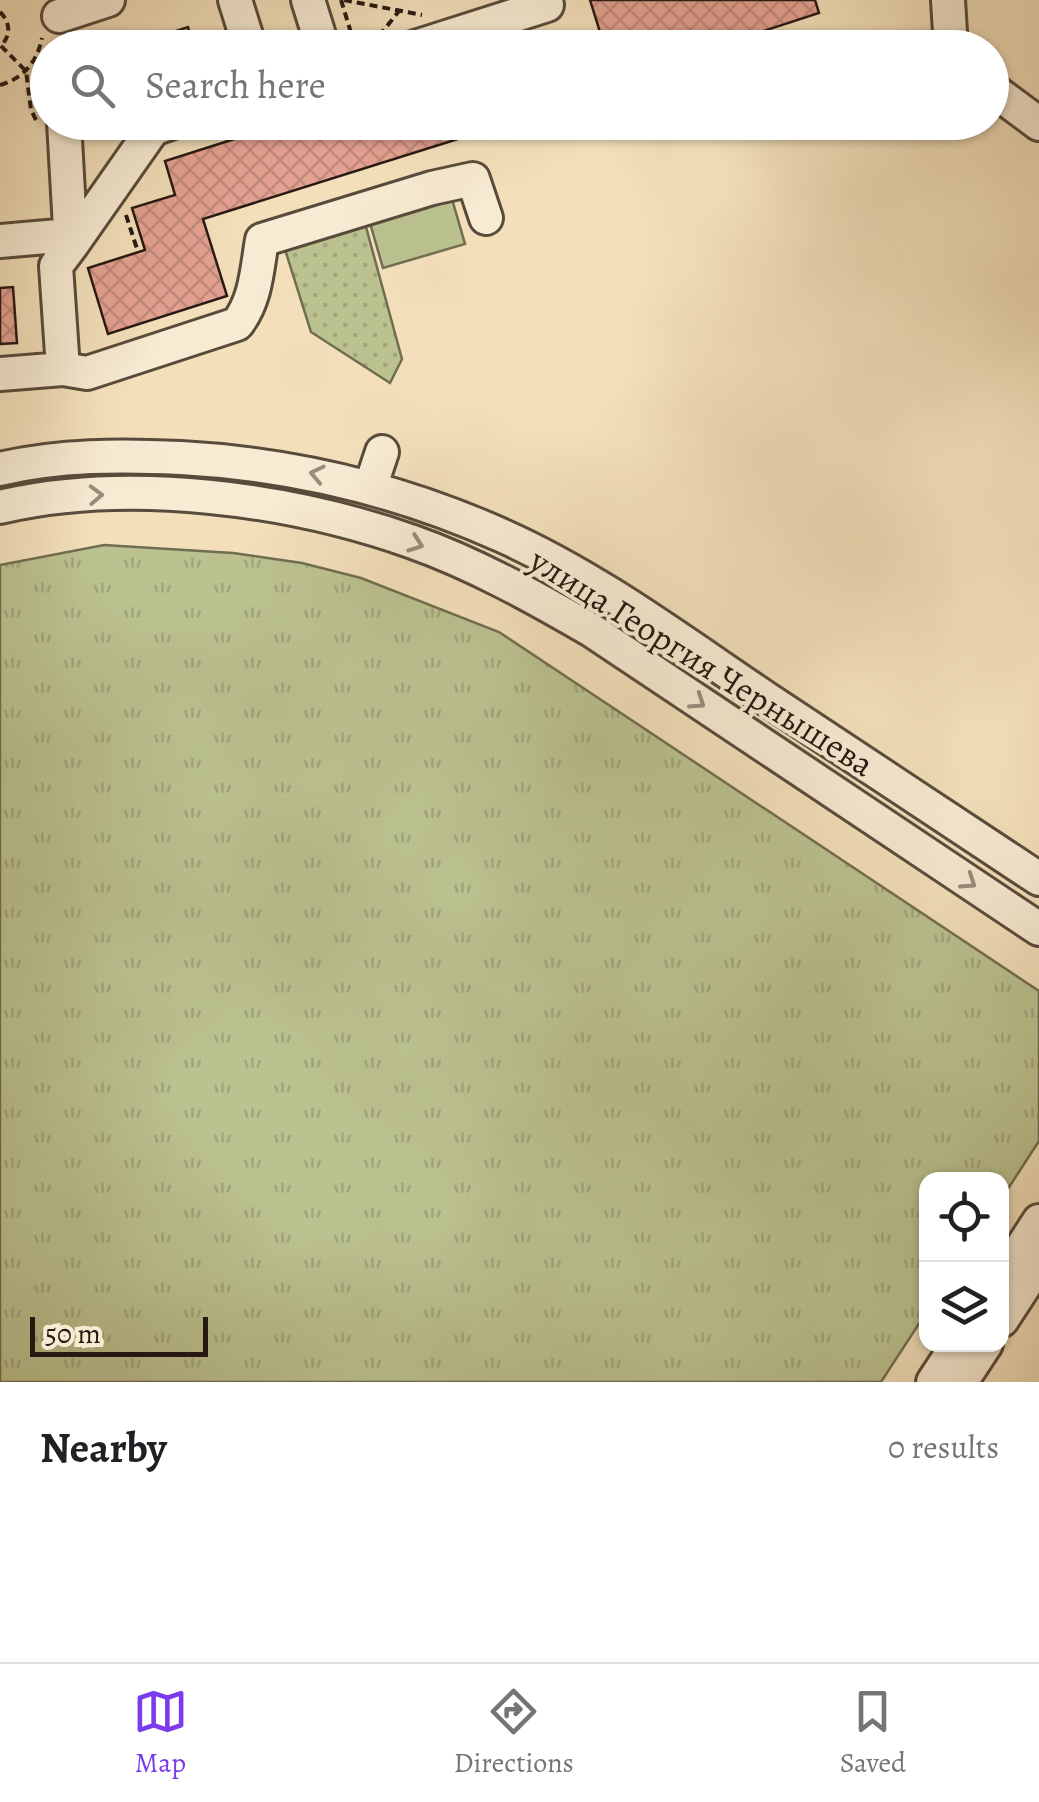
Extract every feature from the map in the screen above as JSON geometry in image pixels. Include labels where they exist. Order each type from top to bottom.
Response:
[{"type":"street","points":[[55,23],[108,0]]},
{"type":"street","points":[[234,0],[244,30]]},
{"type":"street","points":[[308,0],[317,30]]},
{"type":"street","points":[[469,30],[547,5],[546,0]]},
{"type":"street","points":[[948,0],[950,30]]},
{"type":"street","points":[[1009,102],[1039,124]]},
{"type":"street","points":[[54,140],[70,240]]},
{"type":"street","points":[[63,369],[56,266],[70,240],[145,140]]},
{"type":"street","points":[[0,374],[63,369],[87,374],[237,324],[252,296],[262,240],[473,179],[486,218]]},
{"type":"street","points":[[0,241],[70,240]]},
{"type":"street","points":[[370,488],[382,452]]},
{"type":"street","name":"улица Георгия Чернышева","points":[[0,469],[72,458],[208,459],[284,467],[370,488],[456,516],[506,537],[618,600],[1039,879]]},
{"type":"street","name":"улица Георгия Чернышева","points":[[0,507],[92,494],[236,500],[322,516],[415,543],[518,589],[591,630],[1039,929]]},
{"type":"street","points":[[1009,1267],[1039,1221]]},
{"type":"street","points":[[1009,1309],[1039,1264]]},
{"type":"street","points":[[933,1382],[953,1352]]},
{"type":"street","points":[[961,1382],[981,1352]]},
{"type":"path","points":[[344,0],[430,16]]},
{"type":"path","points":[[383,30],[398,10]]},
{"type":"path","points":[[0,12],[7,20],[8,31],[1,47],[26,70],[30,102]]},
{"type":"path","points":[[0,86],[30,65]]},
{"type":"path","points":[[122,201],[138,252]]},
{"type":"green space","points":[[452,199],[465,244],[383,268],[370,223]]},
{"type":"green space","points":[[363,216],[402,359],[390,383],[311,332],[282,240]]},
{"type":"green space","points":[[104,545],[233,553],[302,563],[361,578],[499,632],[1039,991],[1039,1141],[1009,1187],[1009,1172],[919,1172],[919,1324],[881,1382],[0,1382],[0,565]]},
{"type":"building","points":[[590,0],[815,0],[819,13],[767,30],[599,30]]},
{"type":"building","points":[[231,140],[455,140],[203,219],[227,296],[108,334],[88,268],[145,250],[132,208],[175,195],[165,161]]},
{"type":"building","points":[[13,287],[17,343],[0,344],[0,288]]}]
